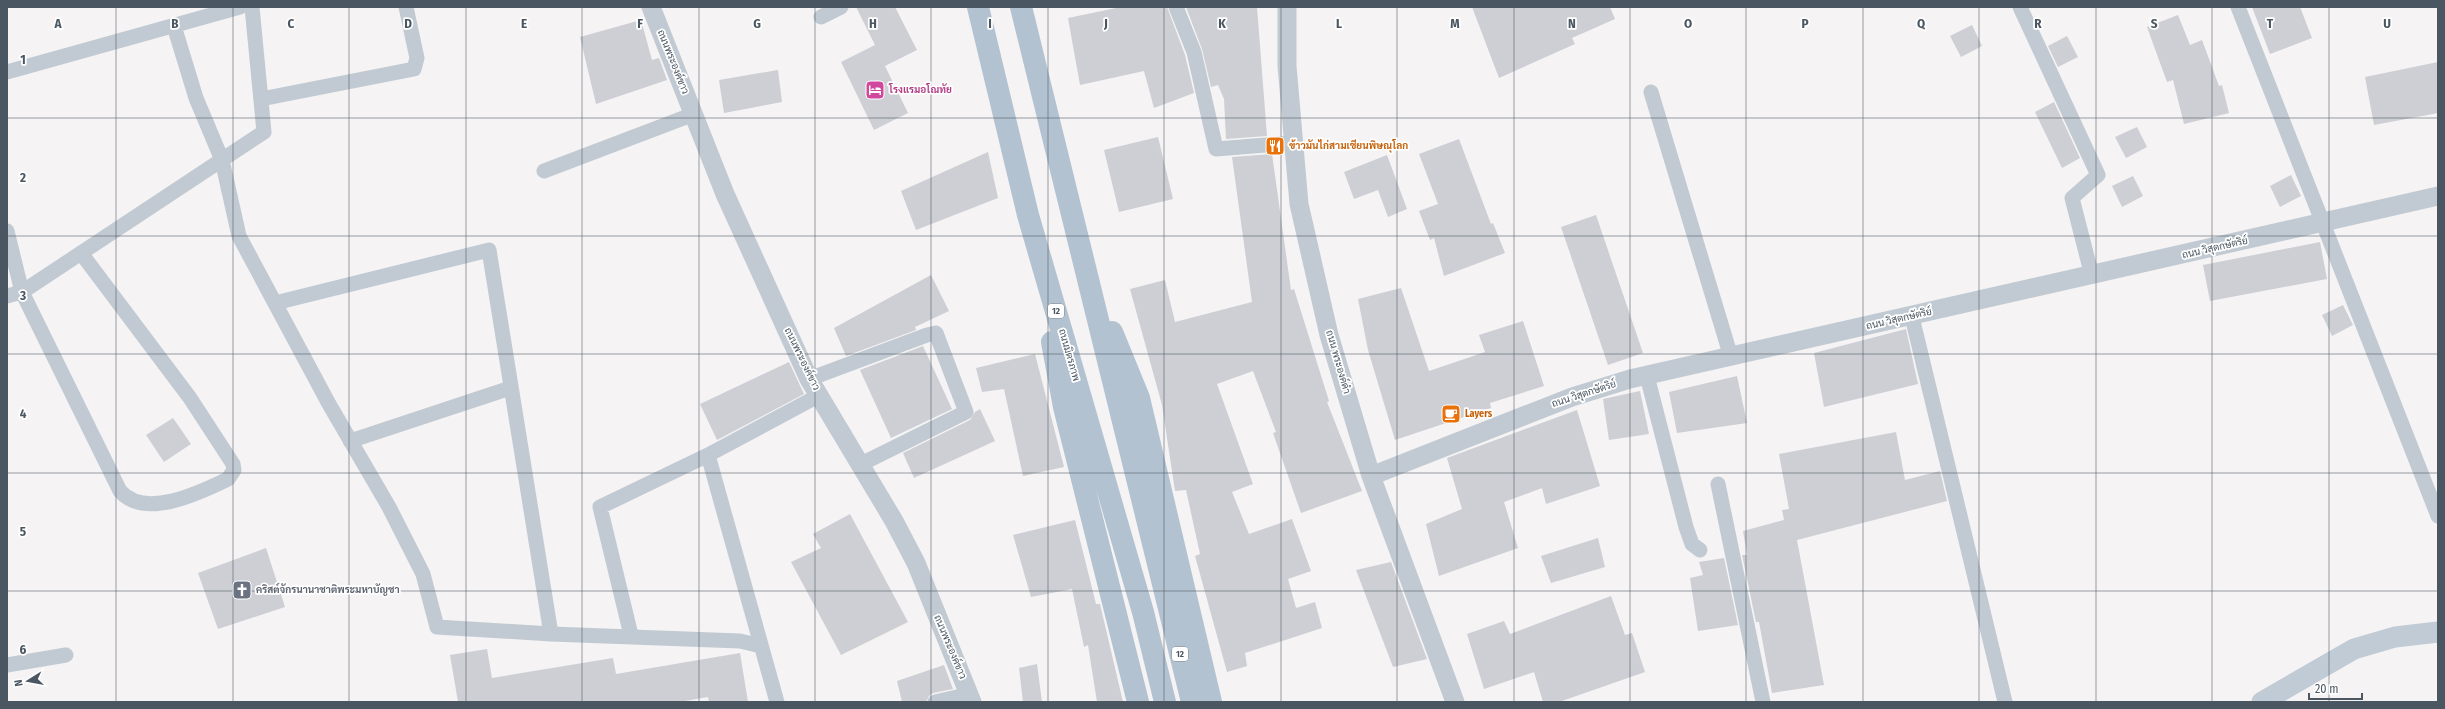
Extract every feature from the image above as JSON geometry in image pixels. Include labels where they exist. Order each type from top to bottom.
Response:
[{"type":"main road","name":"ถนนมิตรภาพ","points":[[978,7],[1028,215],[1143,612],[1165,702]]},
{"type":"main road","name":"12","points":[[1021,7],[1192,702]]},
{"type":"main road","points":[[1028,215],[1064,407],[1138,702]]},
{"type":"main road","points":[[1082,255],[1139,398],[1211,702]]},
{"type":"main road","points":[[2262,702],[2354,649],[2395,637],[2438,632]]},
{"type":"street","points":[[7,72],[240,7]]},
{"type":"street","points":[[7,296],[22,292],[264,132],[252,7]]},
{"type":"street","points":[[261,99],[414,69],[417,58],[406,7]]},
{"type":"street","name":"ถนนพระองค์ขาว","points":[[651,7],[726,194],[809,379],[820,395],[859,465],[894,521],[916,563],[971,698]]},
{"type":"street","points":[[821,17],[841,7]]},
{"type":"street","points":[[1176,7],[1194,52],[1216,148],[1292,143]]},
{"type":"street","name":"ถนน พระองค์ดำ","points":[[1287,7],[1287,66],[1292,143],[1300,204],[1329,335],[1371,476],[1454,702]]},
{"type":"street","points":[[2020,7],[2098,175],[2072,198],[2092,276]]},
{"type":"street","points":[[2238,7],[2438,516]]},
{"type":"street","points":[[174,26],[196,98],[222,160],[239,236],[350,441],[389,507],[423,574],[437,627],[551,634],[631,635],[740,641],[762,646]]},
{"type":"street","points":[[1651,92],[1731,357]]},
{"type":"street","points":[[544,171],[694,114]]},
{"type":"street","name":"ถนน วิสุตกษัตริย์","points":[[1371,476],[1572,397],[1647,376],[1912,317],[2438,196]]},
{"type":"street","points":[[7,231],[22,292],[120,491],[126,497],[146,503],[166,503],[228,479],[232,475],[233,464],[190,398],[81,253]]},
{"type":"street","points":[[275,303],[489,250],[510,388],[551,634]]},
{"type":"street","points":[[1912,317],[2005,702]]},
{"type":"street","points":[[809,379],[927,334],[936,333],[966,412],[859,465]]},
{"type":"street","points":[[1647,376],[1686,527],[1692,544],[1700,550]]},
{"type":"street","points":[[350,441],[510,388]]},
{"type":"street","points":[[631,635],[600,507],[708,455],[820,395]]},
{"type":"street","points":[[708,455],[777,702]]},
{"type":"street","points":[[1718,484],[1763,702]]},
{"type":"street","points":[[7,665],[66,655]]},
{"type":"street","points":[[935,702],[971,698]]},
{"type":"building","name":"โรงแรมอโณทัย","points":[[856,7],[895,7],[917,50],[885,66],[908,113],[874,130],[841,62],[875,45]]},
{"type":"building","points":[[1121,7],[1167,7],[1185,55],[1194,93],[1154,108],[1144,71],[1080,85],[1068,18]]},
{"type":"building","points":[[1186,7],[1257,7],[1267,136],[1226,139],[1224,99],[1218,85],[1211,87],[1202,49]]},
{"type":"building","points":[[1472,7],[1610,7],[1615,19],[1572,38],[1575,44],[1499,78]]},
{"type":"building","points":[[2252,7],[2300,7],[2312,38],[2270,54]]},
{"type":"building","points":[[2178,15],[2190,45],[2202,40],[2219,86],[2222,85],[2229,113],[2184,124],[2173,80],[2167,82],[2147,27]]},
{"type":"building","points":[[641,20],[652,60],[659,58],[667,80],[596,104],[580,37]]},
{"type":"building","points":[[1972,25],[1982,46],[1961,57],[1950,36]]},
{"type":"building","points":[[2067,36],[2078,57],[2058,67],[2048,46]]},
{"type":"building","points":[[2438,62],[2438,113],[2374,125],[2365,77]]},
{"type":"building","points":[[778,70],[782,102],[724,113],[719,80]]},
{"type":"building","points":[[2054,102],[2080,158],[2062,168],[2035,112]]},
{"type":"building","points":[[2137,127],[2147,147],[2126,158],[2115,137]]},
{"type":"building","points":[[1158,137],[1173,199],[1119,212],[1104,150]]},
{"type":"building","points":[[1459,139],[1491,224],[1493,223],[1505,253],[1444,276],[1434,238],[1430,240],[1419,211],[1438,204],[1419,154]]},
{"type":"building","points":[[988,152],[998,198],[916,230],[901,191]]},
{"type":"building","points":[[1272,154],[1291,290],[1294,289],[1329,401],[1327,402],[1362,491],[1301,513],[1273,433],[1276,432],[1253,371],[1217,384],[1253,484],[1232,492],[1249,534],[1292,519],[1311,571],[1288,579],[1296,608],[1315,602],[1322,628],[1245,653],[1247,666],[1227,672],[1195,556],[1200,554],[1186,490],[1175,491],[1162,405],[1130,289],[1165,280],[1175,322],[1252,302],[1232,157]]},
{"type":"building","points":[[1387,155],[1407,209],[1388,217],[1378,190],[1354,199],[1344,172]]},
{"type":"building","points":[[2291,175],[2301,196],[2280,207],[2270,186]]},
{"type":"building","points":[[2133,176],[2143,196],[2122,207],[2112,186]]},
{"type":"building","points":[[1596,215],[1643,353],[1608,365],[1561,227]]},
{"type":"building","points":[[2320,242],[2327,279],[2210,301],[2203,265]]},
{"type":"building","points":[[931,275],[949,311],[915,327],[916,330],[846,356],[834,328]]},
{"type":"building","points":[[1401,288],[1429,371],[1485,352],[1479,335],[1523,321],[1544,386],[1490,403],[1491,408],[1395,440],[1368,350],[1358,299]]},
{"type":"building","points":[[2343,305],[2353,325],[2332,336],[2322,315]]},
{"type":"building","points":[[1906,329],[1918,384],[1824,407],[1814,353]]},
{"type":"building","points":[[923,346],[952,409],[891,438],[860,370]]},
{"type":"building","points":[[1035,354],[1064,467],[1023,476],[1004,389],[982,392],[976,368]]},
{"type":"building","points":[[789,362],[804,394],[717,440],[700,404]]},
{"type":"building","points":[[1737,376],[1747,423],[1677,433],[1669,392]]},
{"type":"building","points":[[1640,391],[1649,434],[1609,440],[1603,399]]},
{"type":"building","points":[[980,409],[995,441],[914,478],[903,453],[970,420],[975,412]]},
{"type":"building","points":[[1577,410],[1600,486],[1546,504],[1542,488],[1504,502],[1518,548],[1439,576],[1426,524],[1462,509],[1447,458]]},
{"type":"building","points":[[173,418],[191,444],[164,462],[146,435]]},
{"type":"building","points":[[1896,432],[1905,480],[1940,471],[1947,501],[1797,540],[1824,685],[1772,693],[1759,622],[1756,622],[1742,555],[1747,555],[1743,531],[1784,520],[1782,510],[1789,509],[1779,454]]},
{"type":"building","points":[[850,514],[908,622],[841,655],[791,562],[821,548],[813,534]]},
{"type":"building","points":[[1075,520],[1096,604],[1100,604],[1123,702],[1097,702],[1088,645],[1084,647],[1072,589],[1031,597],[1013,535]]},
{"type":"building","points":[[1598,538],[1605,567],[1551,583],[1541,556]]},
{"type":"building","name":"คริสต์จักรนานาชาติพระมหาบัญชา","points":[[266,548],[285,607],[218,629],[198,573]]},
{"type":"building","points":[[1724,558],[1738,625],[1698,631],[1690,578],[1703,575],[1699,562]]},
{"type":"building","points":[[1391,562],[1427,659],[1393,667],[1356,570]]},
{"type":"building","points":[[1611,596],[1625,635],[1632,633],[1645,672],[1559,702],[1543,702],[1534,672],[1484,689],[1467,634],[1504,621],[1510,634]]},
{"type":"building","points":[[487,649],[492,678],[613,658],[616,674],[740,653],[748,702],[709,702],[708,697],[679,702],[458,702],[450,655]]},
{"type":"building","points":[[1037,664],[1042,702],[1023,702],[1019,668]]},
{"type":"building","points":[[944,665],[953,689],[933,693],[929,696],[926,702],[902,702],[897,681]]},
{"type":"place","name":"โรงแรมอโณทัย","points":[[875,90]]},
{"type":"place","name":"ข้าวมันไก่สามเซียนพิษณุโลก","points":[[1275,146]]},
{"type":"place","name":"Layers","points":[[1451,414]]},
{"type":"place","name":"คริสต์จักรนานาชาติพระมหาบัญชา","points":[[242,590]]}]
